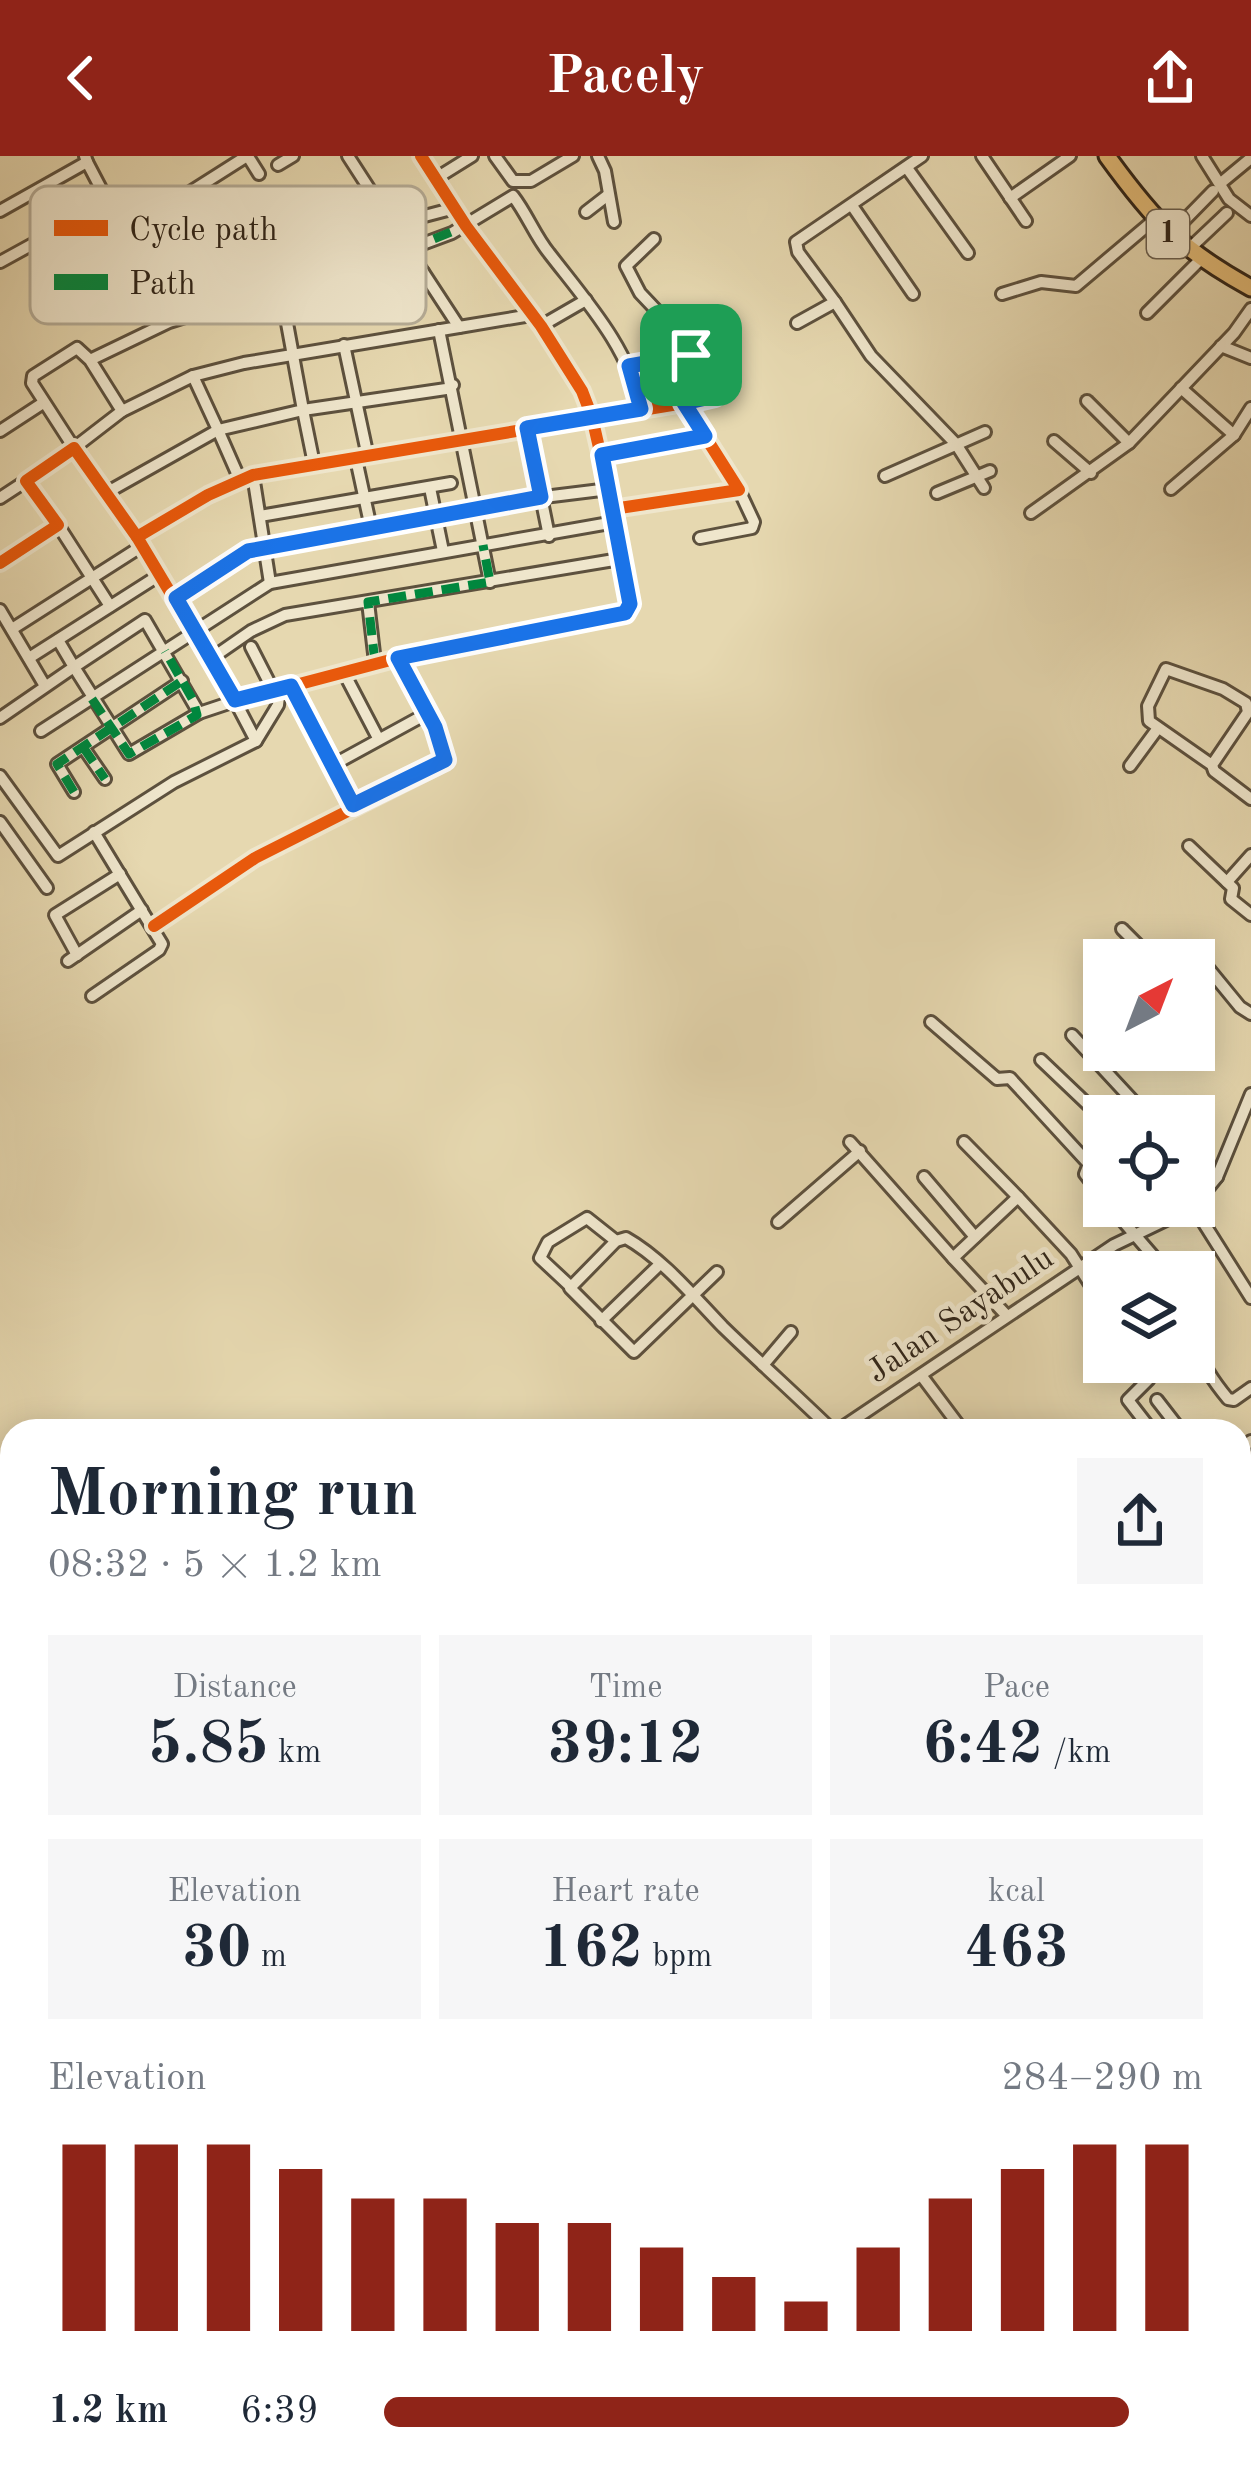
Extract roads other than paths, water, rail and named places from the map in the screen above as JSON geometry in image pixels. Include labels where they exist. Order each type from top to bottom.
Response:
[{"type":"highway","name":"1","points":[[1107,156],[1170,235],[1251,288]]},
{"type":"street","points":[[278,165],[293,156]]},
{"type":"street","points":[[348,156],[368,186]]},
{"type":"street","points":[[58,640],[129,754],[199,713],[235,700],[375,662],[625,613],[630,604],[602,455],[577,383],[542,326],[447,212],[421,156]]},
{"type":"street","points":[[435,179],[472,156]]},
{"type":"street","points":[[495,156],[513,181],[530,181],[573,156]]},
{"type":"street","points":[[598,156],[614,222]]},
{"type":"street","points":[[922,156],[853,207],[801,237],[795,247],[871,356],[984,478],[937,493]]},
{"type":"street","points":[[982,156],[1026,221]]},
{"type":"street","points":[[1010,198],[1070,156]]},
{"type":"street","points":[[1202,156],[1217,186],[1251,216]]},
{"type":"street","points":[[201,186],[248,157],[259,174]]},
{"type":"street","points":[[1170,235],[1251,158]]},
{"type":"street","points":[[41,186],[86,159],[100,186]]},
{"type":"street","points":[[908,168],[968,253]]},
{"type":"street","points":[[0,211],[30,193]]},
{"type":"street","points":[[586,212],[608,194]]},
{"type":"street","points":[[426,241],[459,229],[513,196],[629,366],[641,409]]},
{"type":"street","points":[[853,207],[913,294]]},
{"type":"street","points":[[426,217],[447,212]]},
{"type":"street","points":[[1147,313],[1228,213]]},
{"type":"street","points":[[1002,294],[1041,282],[1076,286],[1154,220]]},
{"type":"street","points":[[12,629],[208,495],[246,478],[715,396],[691,355],[628,272],[628,260],[654,239]]},
{"type":"street","points":[[0,262],[30,246]]},
{"type":"street","points":[[426,277],[459,327]]},
{"type":"street","points":[[542,326],[586,300]]},
{"type":"street","points":[[797,323],[835,302]]},
{"type":"street","points":[[1031,513],[1129,443],[1251,309]]},
{"type":"street","points":[[0,498],[122,411],[193,376],[292,354],[531,315]]},
{"type":"street","points":[[90,360],[165,324]]},
{"type":"street","points":[[287,324],[314,464]]},
{"type":"street","points":[[440,330],[490,582]]},
{"type":"street","points":[[344,345],[371,528]]},
{"type":"street","points":[[1221,346],[1251,358]]},
{"type":"street","points":[[122,411],[90,360],[77,348],[33,376],[44,403],[176,598],[256,741]]},
{"type":"street","points":[[629,366],[691,355]]},
{"type":"street","points":[[193,376],[246,478],[260,516],[270,583]]},
{"type":"street","points":[[106,493],[218,430],[303,410],[453,385]]},
{"type":"street","points":[[1181,388],[1234,435]]},
{"type":"street","points":[[1087,401],[1129,443]]},
{"type":"street","points":[[0,430],[44,403]]},
{"type":"street","points":[[684,403],[754,522],[752,528],[700,538]]},
{"type":"street","points":[[1171,489],[1234,435],[1251,408]]},
{"type":"street","points":[[527,428],[549,536]]},
{"type":"street","points":[[885,476],[985,432]]},
{"type":"street","points":[[602,455],[705,436]]},
{"type":"street","points":[[1054,441],[1091,473]]},
{"type":"street","points":[[26,481],[110,606]]},
{"type":"street","points":[[260,516],[452,483]]},
{"type":"street","points":[[430,488],[442,551]]},
{"type":"street","points":[[176,598],[220,566],[265,547],[609,489]]},
{"type":"street","points":[[41,731],[270,583],[549,536],[614,516],[739,490]]},
{"type":"street","points":[[0,563],[58,525]]},
{"type":"street","points":[[212,658],[278,618],[620,559]]},
{"type":"street","points":[[29,658],[161,574]]},
{"type":"street","points":[[368,602],[375,662]]},
{"type":"street","points":[[0,610],[45,686]]},
{"type":"street","points":[[0,718],[145,620],[199,713]]},
{"type":"street","points":[[250,647],[353,805]]},
{"type":"street","points":[[154,926],[255,858],[445,760],[435,727],[398,658]]},
{"type":"street","points":[[1212,765],[1248,712],[1246,703],[1223,689],[1166,669],[1147,713],[1158,728],[1251,799]]},
{"type":"street","points":[[343,671],[378,738]]},
{"type":"street","points":[[74,792],[57,764],[182,681]]},
{"type":"street","points":[[58,856],[174,782],[256,741],[274,714],[281,688]]},
{"type":"street","points":[[331,766],[426,714]]},
{"type":"street","points":[[1130,766],[1158,728]]},
{"type":"street","points":[[83,747],[106,779]]},
{"type":"street","points":[[0,776],[66,869]]},
{"type":"street","points":[[20,805],[0,821],[47,888]]},
{"type":"street","points":[[92,996],[159,950],[162,941],[94,832]]},
{"type":"street","points":[[1189,846],[1233,888],[1231,899],[1251,916]]},
{"type":"street","points":[[1227,882],[1251,855]]},
{"type":"street","points":[[120,874],[55,915],[72,958],[142,910]]},
{"type":"street","points":[[1122,929],[1132,939]]},
{"type":"street","points":[[1215,977],[1251,1014]]},
{"type":"street","points":[[931,1022],[997,1079],[1010,1078],[1083,1157]]},
{"type":"street","points":[[1072,1035],[1128,1095]]},
{"type":"street","points":[[1041,1060],[1083,1100]]},
{"type":"street","name":"Jalan Sayabulu","points":[[1215,1179],[1251,1094]]},
{"type":"street","points":[[964,1142],[1053,1232],[1083,1273]]},
{"type":"street","points":[[778,1222],[855,1146],[1007,1316]]},
{"type":"street","points":[[924,1177],[976,1237]]},
{"type":"street","points":[[953,1258],[1018,1198]]},
{"type":"street","points":[[616,1241],[585,1218],[548,1242],[540,1258],[634,1352],[717,1273]]},
{"type":"street","points":[[1128,1227],[1149,1251]]},
{"type":"street","name":"Jalan Sayabulu","points":[[858,1419],[1007,1316],[1149,1227]]},
{"type":"street","points":[[1206,1227],[1251,1298]]},
{"type":"street","points":[[570,1286],[616,1241],[626,1238],[763,1365],[829,1419]]},
{"type":"street","points":[[601,1321],[659,1265]]},
{"type":"street","points":[[763,1365],[791,1332]]},
{"type":"street","points":[[920,1375],[954,1419]]},
{"type":"street","points":[[1143,1419],[1129,1400],[1144,1383]]},
{"type":"street","points":[[1215,1383],[1234,1400],[1251,1388]]},
{"type":"street","points":[[1156,1400],[1171,1419]]}]
